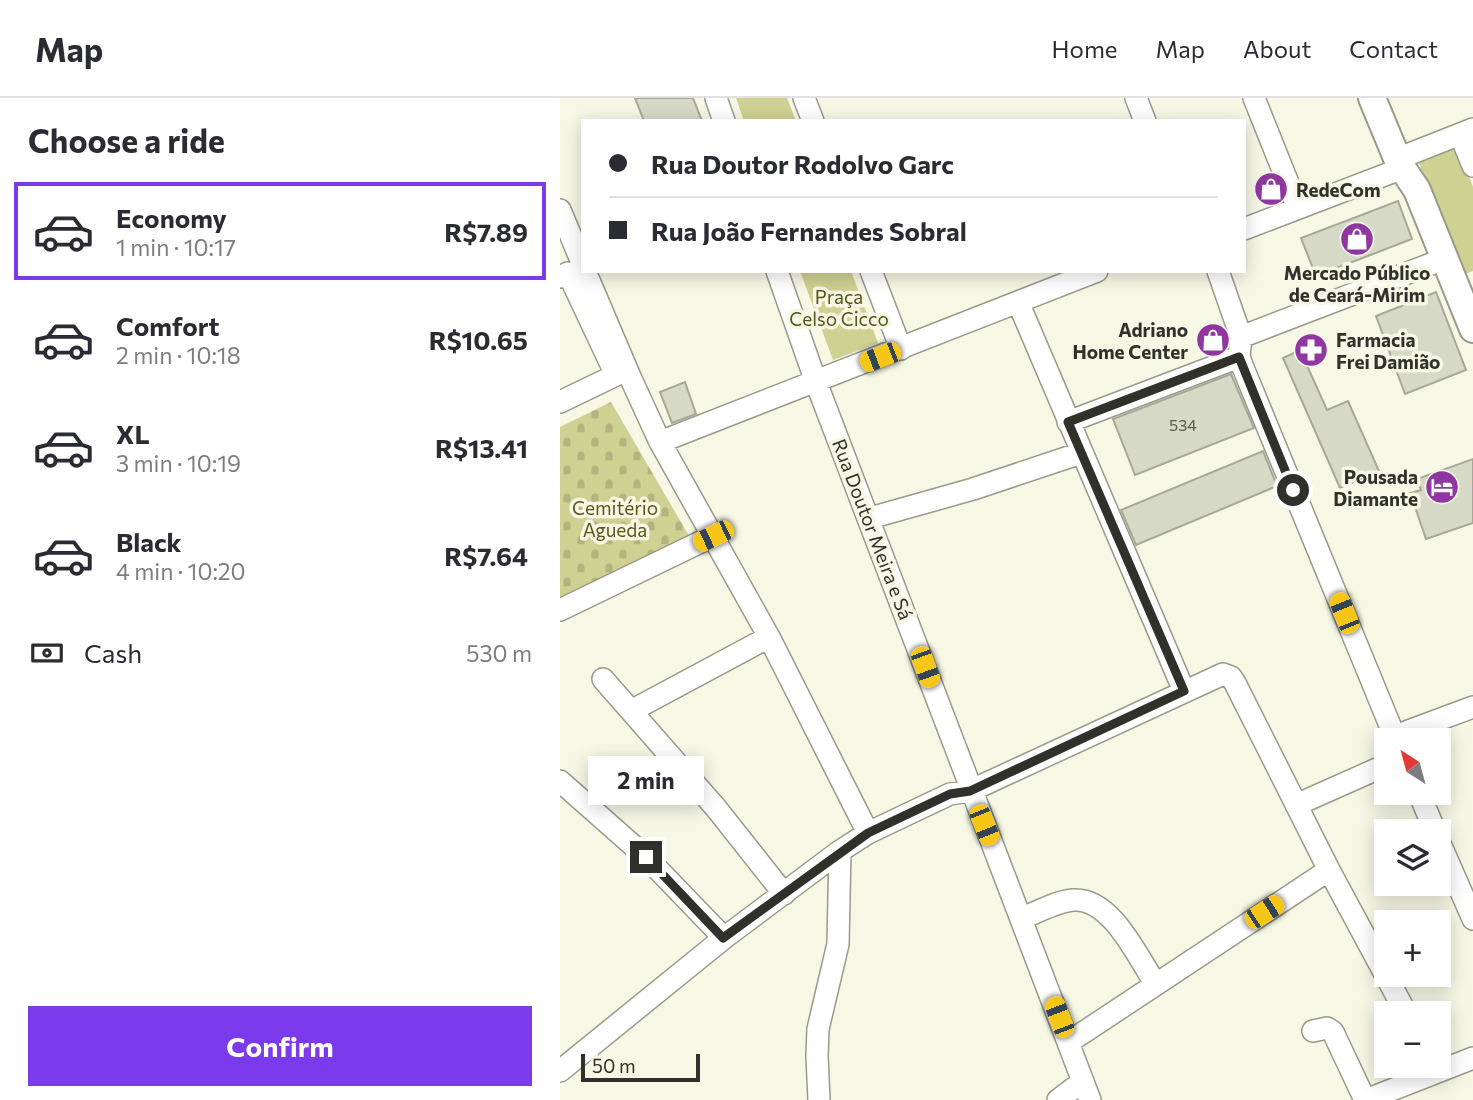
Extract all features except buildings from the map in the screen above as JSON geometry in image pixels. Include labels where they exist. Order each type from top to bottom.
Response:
[{"type":"main road","points":[[1372,98],[1400,163],[1417,190],[1473,329]]},
{"type":"street","points":[[716,98],[723,119]]},
{"type":"street","points":[[804,98],[812,119]]},
{"type":"street","points":[[1136,98],[1144,119]]},
{"type":"street","points":[[1254,98],[1298,208]]},
{"type":"street","points":[[1246,228],[1298,208],[1467,131],[1473,166]]},
{"type":"street","points":[[560,210],[581,260]]},
{"type":"street","points":[[1068,422],[1444,259]]},
{"type":"street","points":[[560,267],[581,265]]},
{"type":"street","points":[[560,277],[568,273],[616,375],[560,401]]},
{"type":"street","points":[[586,273],[660,442],[769,637],[868,833]]},
{"type":"street","name":"Rua Doutor Meira e Sá","points":[[778,273],[970,791],[1086,1091]]},
{"type":"street","points":[[872,273],[901,349]]},
{"type":"street","points":[[660,442],[1092,273]]},
{"type":"street","points":[[1219,273],[1240,347],[1392,728]]},
{"type":"street","points":[[1017,302],[1184,691]]},
{"type":"street","points":[[560,415],[631,379]]},
{"type":"street","points":[[870,518],[974,489],[1081,453]]},
{"type":"street","points":[[560,610],[713,536]]},
{"type":"street","points":[[631,711],[769,637]]},
{"type":"street","points":[[560,1071],[723,938],[868,833],[950,794],[970,791],[1217,676],[1228,674],[1235,682],[1329,870],[1400,1001]]},
{"type":"street","points":[[603,679],[716,808],[783,894]]},
{"type":"street","points":[[1421,728],[1473,707]]},
{"type":"street","points":[[1296,805],[1374,770]]},
{"type":"street","points":[[560,780],[646,857],[723,938]]},
{"type":"street","points":[[818,1100],[817,1045],[838,943],[840,851]]},
{"type":"street","points":[[1451,869],[1473,919]]},
{"type":"street","points":[[1069,1042],[1329,870]]},
{"type":"street","points":[[1021,919],[1066,901],[1090,902],[1107,914],[1155,983]]},
{"type":"street","points":[[1313,1031],[1327,1028],[1333,1032],[1366,1100],[1414,1078]]},
{"type":"street","points":[[1451,1064],[1473,1058]]},
{"type":"street","points":[[1058,1100],[1086,1091]]},
{"type":"green space","points":[[736,98],[787,98],[795,119],[743,119]]},
{"type":"green space","points":[[1458,147],[1473,187],[1473,271],[1462,275],[1419,163]]},
{"type":"green space","name":"Praça Celso Cicco","points":[[801,273],[852,273],[878,343],[833,360]]},
{"type":"green space","name":"Cemitério Agueda","points":[[611,402],[692,541],[560,605],[560,427]]},
{"type":"place","name":"RedeCom","points":[[1271,189]]},
{"type":"place","name":"Mercado Público de Ceará-Mirim","points":[[1357,239]]},
{"type":"place","name":"Adriano Home Center","points":[[1213,340]]},
{"type":"place","name":"Farmacia Frei Damião","points":[[1311,350]]},
{"type":"place","name":"Pousada Diamante","points":[[1442,487]]},
{"type":"route","points":[[646,857],[723,938],[868,833],[950,794],[970,791],[1184,691],[1068,422],[1239,357],[1293,490]]}]
